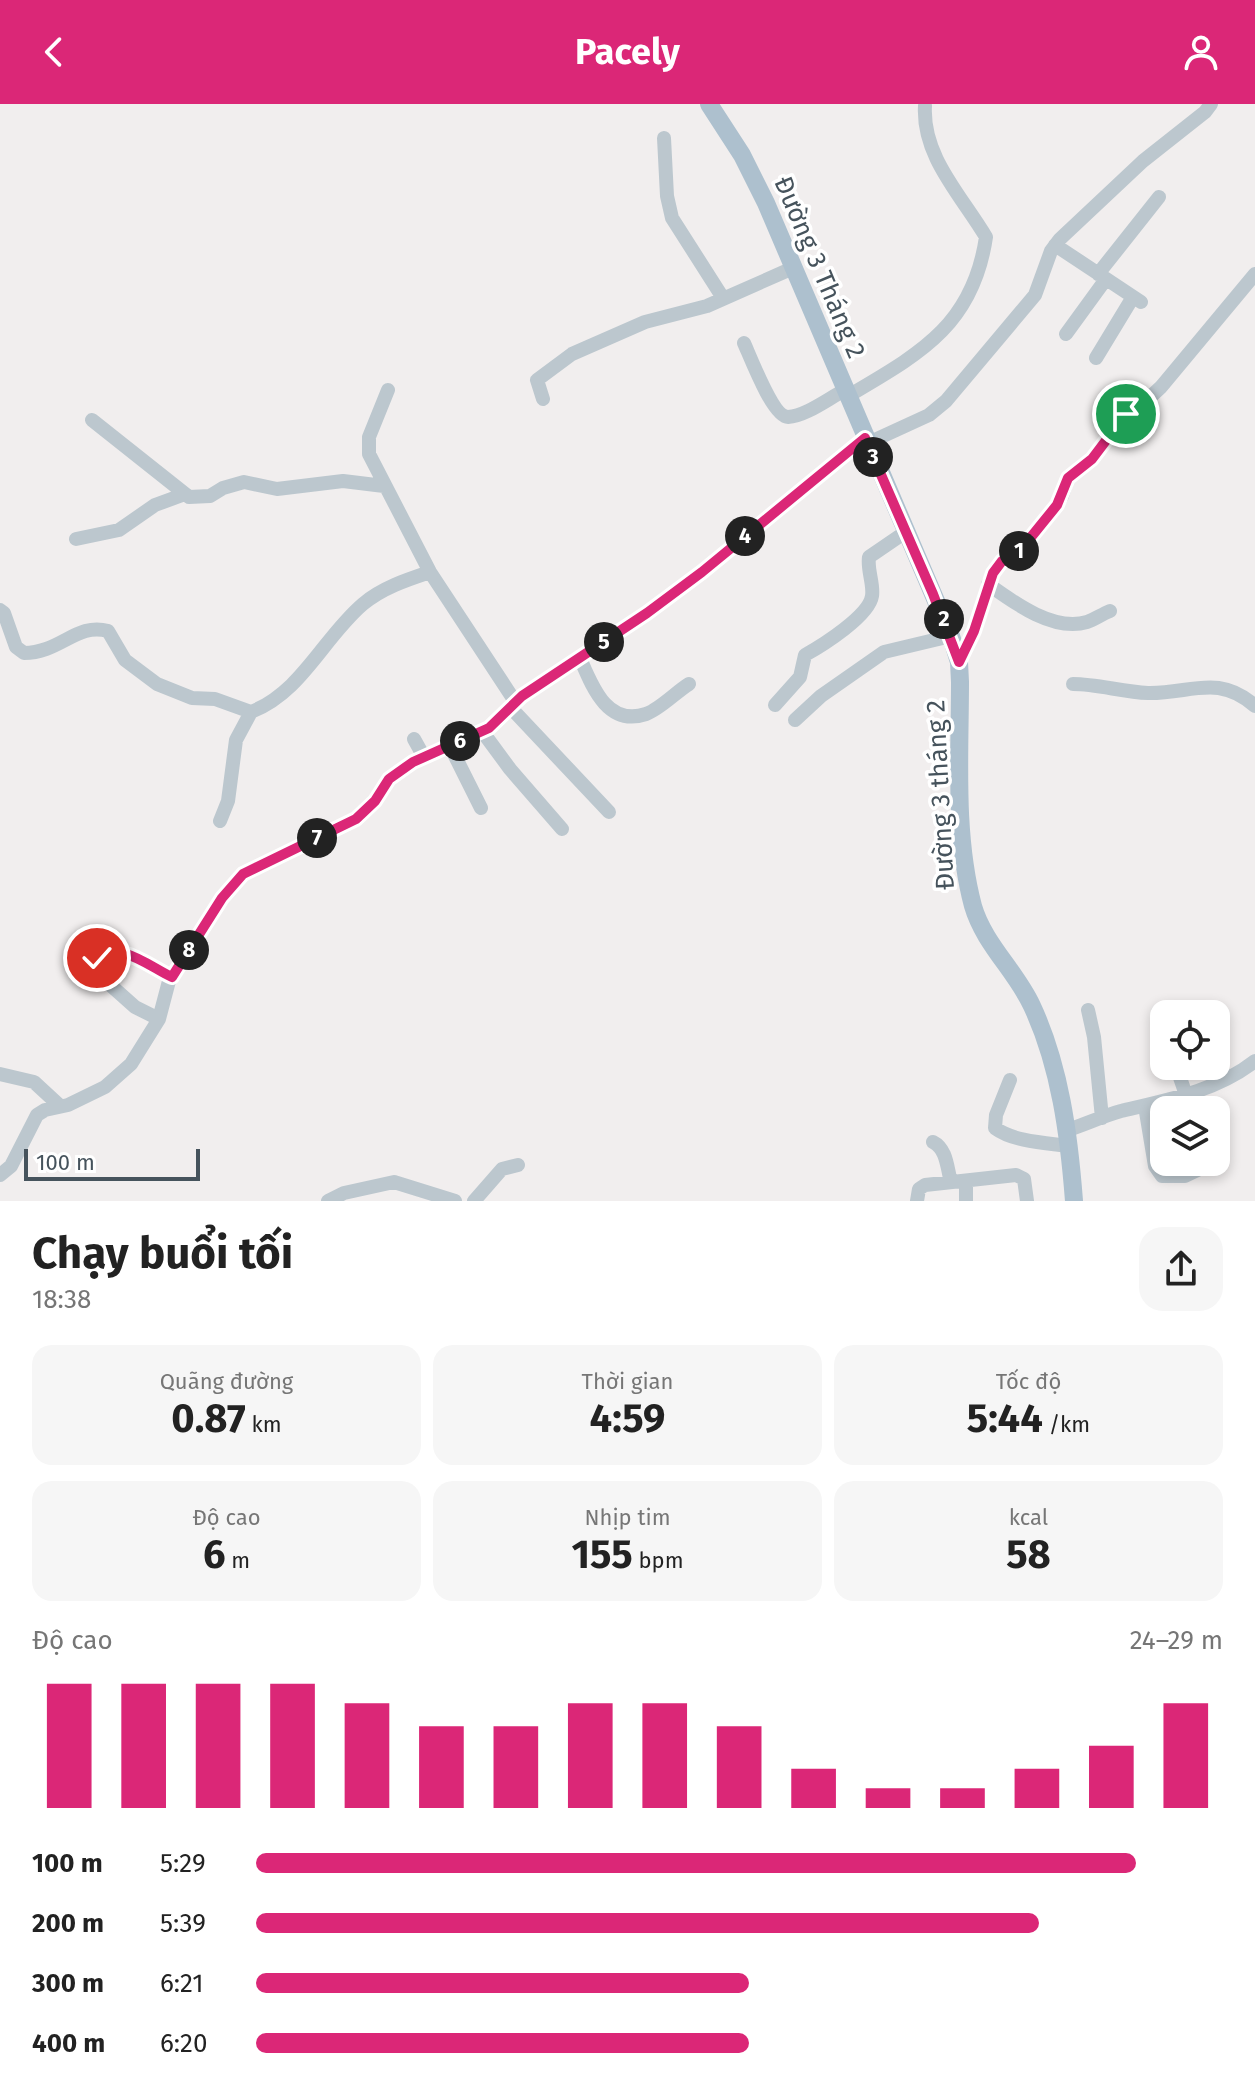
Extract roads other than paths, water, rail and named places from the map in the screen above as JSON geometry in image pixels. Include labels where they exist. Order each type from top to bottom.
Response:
[{"type":"main road","name":"Đường 3 Tháng 2","points":[[709,104],[742,155],[882,475]]},
{"type":"main road","name":"Đường 3 tháng 2","points":[[882,475],[951,636],[959,662],[965,866],[974,910],[989,941],[1031,1003],[1045,1038],[1069,1138],[1074,1201]]},
{"type":"street","points":[[0,1175],[11,1166],[37,1115],[105,1087],[131,1064],[159,1019],[172,977],[222,898],[243,874],[356,819],[375,801],[389,779],[424,757],[482,731],[702,572],[869,445],[929,415],[946,401],[1035,295],[1055,245],[1132,171],[1211,104]]},
{"type":"street","points":[[744,343],[772,404],[781,415],[789,417],[846,393],[914,357],[948,326],[967,300],[981,268],[986,237],[929,149],[924,126],[925,106]]},
{"type":"street","points":[[664,138],[672,218],[723,298]]},
{"type":"street","points":[[1066,334],[1102,276],[1159,197]]},
{"type":"street","points":[[1055,245],[1137,300],[1096,358]]},
{"type":"street","points":[[543,399],[537,380],[572,354],[645,322],[688,312],[793,268]]},
{"type":"street","points":[[959,662],[974,631],[988,584],[1002,561],[1018,552],[1052,512],[1068,478],[1100,450],[1126,414],[1161,387],[1255,274]]},
{"type":"street","points":[[388,390],[369,437],[369,454],[384,486],[430,572],[514,705],[609,812]]},
{"type":"street","points":[[92,420],[189,497],[210,496],[223,488],[244,482],[277,489],[343,481],[384,486]]},
{"type":"street","points":[[76,539],[119,530],[155,505],[185,494]]},
{"type":"street","points":[[775,705],[800,677],[805,655],[842,634],[869,604],[873,594],[869,557],[907,531]]},
{"type":"street","points":[[220,821],[228,801],[236,740],[251,712],[271,702],[307,671],[363,604],[396,583],[430,572]]},
{"type":"street","points":[[988,584],[1010,600],[1056,622],[1088,622],[1110,611]]},
{"type":"street","points":[[0,610],[4,613],[16,647],[24,653],[51,650],[83,631],[96,628],[108,631],[125,660],[157,684],[192,698],[215,699],[251,712]]},
{"type":"street","points":[[795,720],[821,696],[884,652],[951,636]]},
{"type":"street","points":[[580,658],[595,692],[610,710],[618,713],[647,713],[689,684]]},
{"type":"street","points":[[1073,684],[1147,693],[1213,686],[1230,689],[1255,706]]},
{"type":"street","points":[[482,731],[562,829]]},
{"type":"street","points":[[414,739],[424,757]]},
{"type":"street","points":[[450,746],[481,808]]},
{"type":"street","points":[[159,1019],[135,1007],[98,974],[95,965],[97,958],[104,952],[124,952],[172,977]]},
{"type":"street","points":[[1088,1010],[1094,1037],[1102,1118]]},
{"type":"street","points":[[1010,1080],[996,1115],[995,1128],[1037,1142],[1069,1138],[1102,1118],[1186,1095],[1239,1073],[1255,1061]]},
{"type":"street","points":[[0,1074],[34,1082],[60,1106]]},
{"type":"street","points":[[1181,1080],[1186,1095]]},
{"type":"street","points":[[1145,1106],[1150,1136]]},
{"type":"street","points":[[933,1142],[940,1145],[966,1201]]},
{"type":"street","points":[[474,1201],[502,1169],[518,1165]]},
{"type":"street","points":[[917,1201],[919,1189],[925,1185],[1016,1175],[1024,1179],[1027,1201]]},
{"type":"street","points":[[328,1201],[344,1193],[394,1182],[455,1201]]}]
